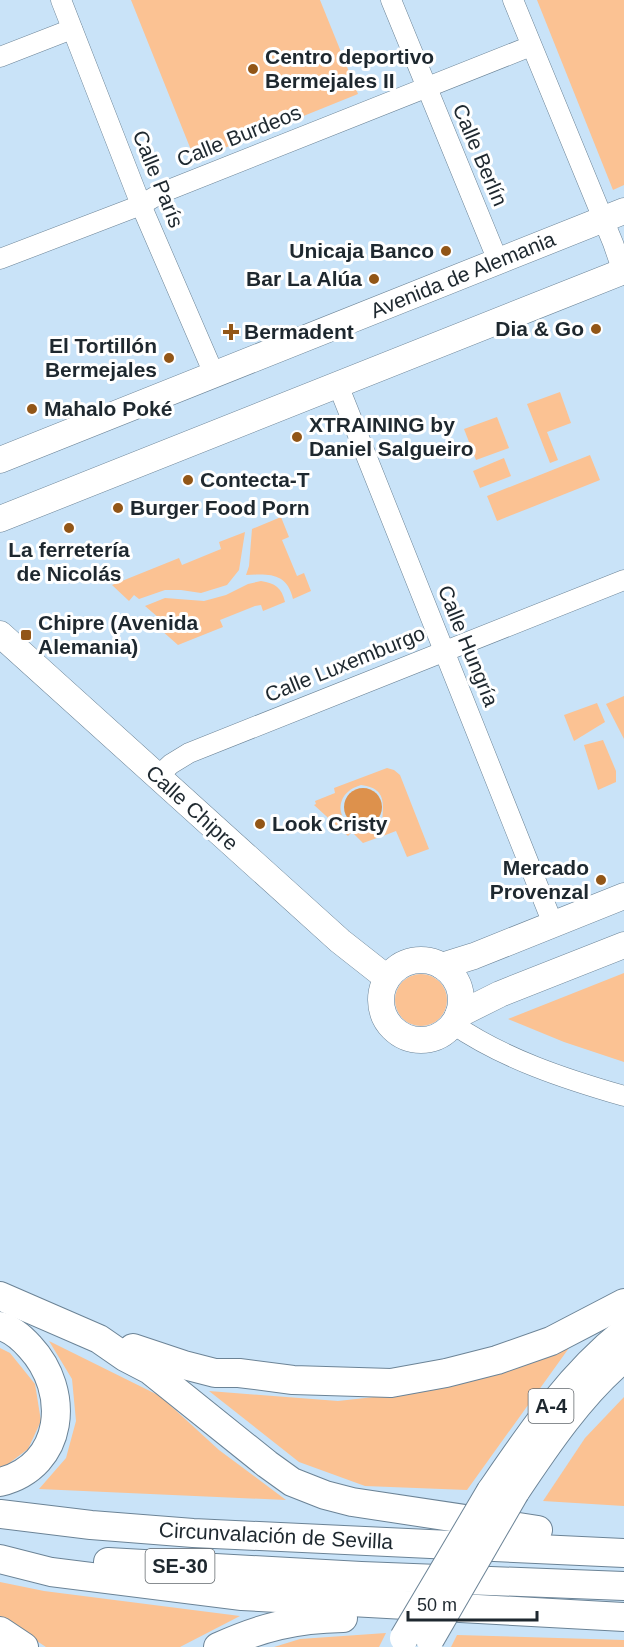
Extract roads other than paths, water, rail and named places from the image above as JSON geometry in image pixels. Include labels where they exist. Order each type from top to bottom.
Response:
[{"type":"highway","points":[[0,1279],[71,1312],[150,1343],[216,1362],[239,1373]]},
{"type":"highway","points":[[0,1296],[99,1339],[125,1357],[150,1370],[292,1482],[325,1495],[352,1502],[538,1530]]},
{"type":"highway","points":[[99,1339],[127,1345],[215,1373],[239,1373],[293,1380],[391,1383],[446,1373],[497,1360],[551,1341],[624,1303]]},
{"type":"highway","points":[[0,1326],[23,1340],[38,1356],[54,1386],[56,1410],[51,1441],[42,1457],[27,1472],[0,1482]]},
{"type":"highway","name":"A-4","points":[[423,1643],[510,1491],[542,1417],[580,1372],[624,1332]]},
{"type":"highway","points":[[423,1643],[510,1491],[589,1393],[624,1358]]},
{"type":"highway","points":[[510,1491],[573,1426],[597,1397],[624,1372]]},
{"type":"highway","name":"Circunvalación de Sevilla","points":[[0,1514],[102,1526],[624,1553]]},
{"type":"highway","points":[[273,1536],[381,1527],[624,1533]]},
{"type":"highway","name":"Circunvalación de Sevilla","points":[[0,1548],[80,1560],[373,1576],[624,1586]]},
{"type":"highway","points":[[0,1558],[51,1572],[242,1596],[624,1619]]},
{"type":"highway","points":[[218,1647],[252,1632],[309,1618],[411,1616],[513,1621],[624,1619]]},
{"type":"highway","points":[[0,1631],[24,1647]]},
{"type":"main road","name":"Avenida de Alemania","points":[[0,460],[614,215]]},
{"type":"main road","points":[[0,519],[624,272]]},
{"type":"main road","name":"Calle Chipre","points":[[0,634],[350,950],[387,978]]},
{"type":"main road","points":[[442,966],[474,956],[624,896]]},
{"type":"main road","points":[[456,1019],[461,997],[459,988],[455,979],[442,966],[423,960],[413,961],[396,969],[387,978],[381,993],[382,1013],[400,1035],[419,1041],[429,1040],[446,1031],[456,1019],[500,994],[624,945]]},
{"type":"street","name":"Calle París","points":[[61,0],[141,205],[214,374]]},
{"type":"street","name":"Calle Berlín","points":[[391,0],[498,261]]},
{"type":"street","points":[[513,0],[531,46],[614,215],[624,272]]},
{"type":"street","points":[[0,57],[72,29]]},
{"type":"street","name":"Calle Burdeos","points":[[0,259],[141,205],[161,193],[531,46]]},
{"type":"street","name":"Calle Hungría","points":[[338,385],[553,924]]},
{"type":"street","name":"Calle Luxemburgo","points":[[158,777],[171,764],[190,752],[624,579]]},
{"type":"street","points":[[456,1019],[494,1049],[567,1078],[624,1096]]},
{"type":"place","name":"Centro deportivo Bermejales II","points":[[253,69]]},
{"type":"place","name":"Unicaja Banco","points":[[446,251]]},
{"type":"place","name":"Bar La Alúa","points":[[374,279]]},
{"type":"place","name":"Dia & Go","points":[[596,329]]},
{"type":"place","name":"Bermadent","points":[[231,332]]},
{"type":"place","name":"El Tortillón Bermejales","points":[[169,358]]},
{"type":"place","name":"Mahalo Poké","points":[[32,409]]},
{"type":"place","name":"XTRAINING by Daniel Salgueiro","points":[[297,437]]},
{"type":"place","name":"Contecta-T","points":[[188,480]]},
{"type":"place","name":"Burger Food Porn","points":[[118,508]]},
{"type":"place","name":"La ferretería de Nicolás","points":[[69,528]]},
{"type":"place","name":"Chipre (Avenida Alemania)","points":[[26,635]]},
{"type":"place","name":"Look Cristy","points":[[260,824]]},
{"type":"place","name":"Mercado Provenzal","points":[[601,880]]}]
